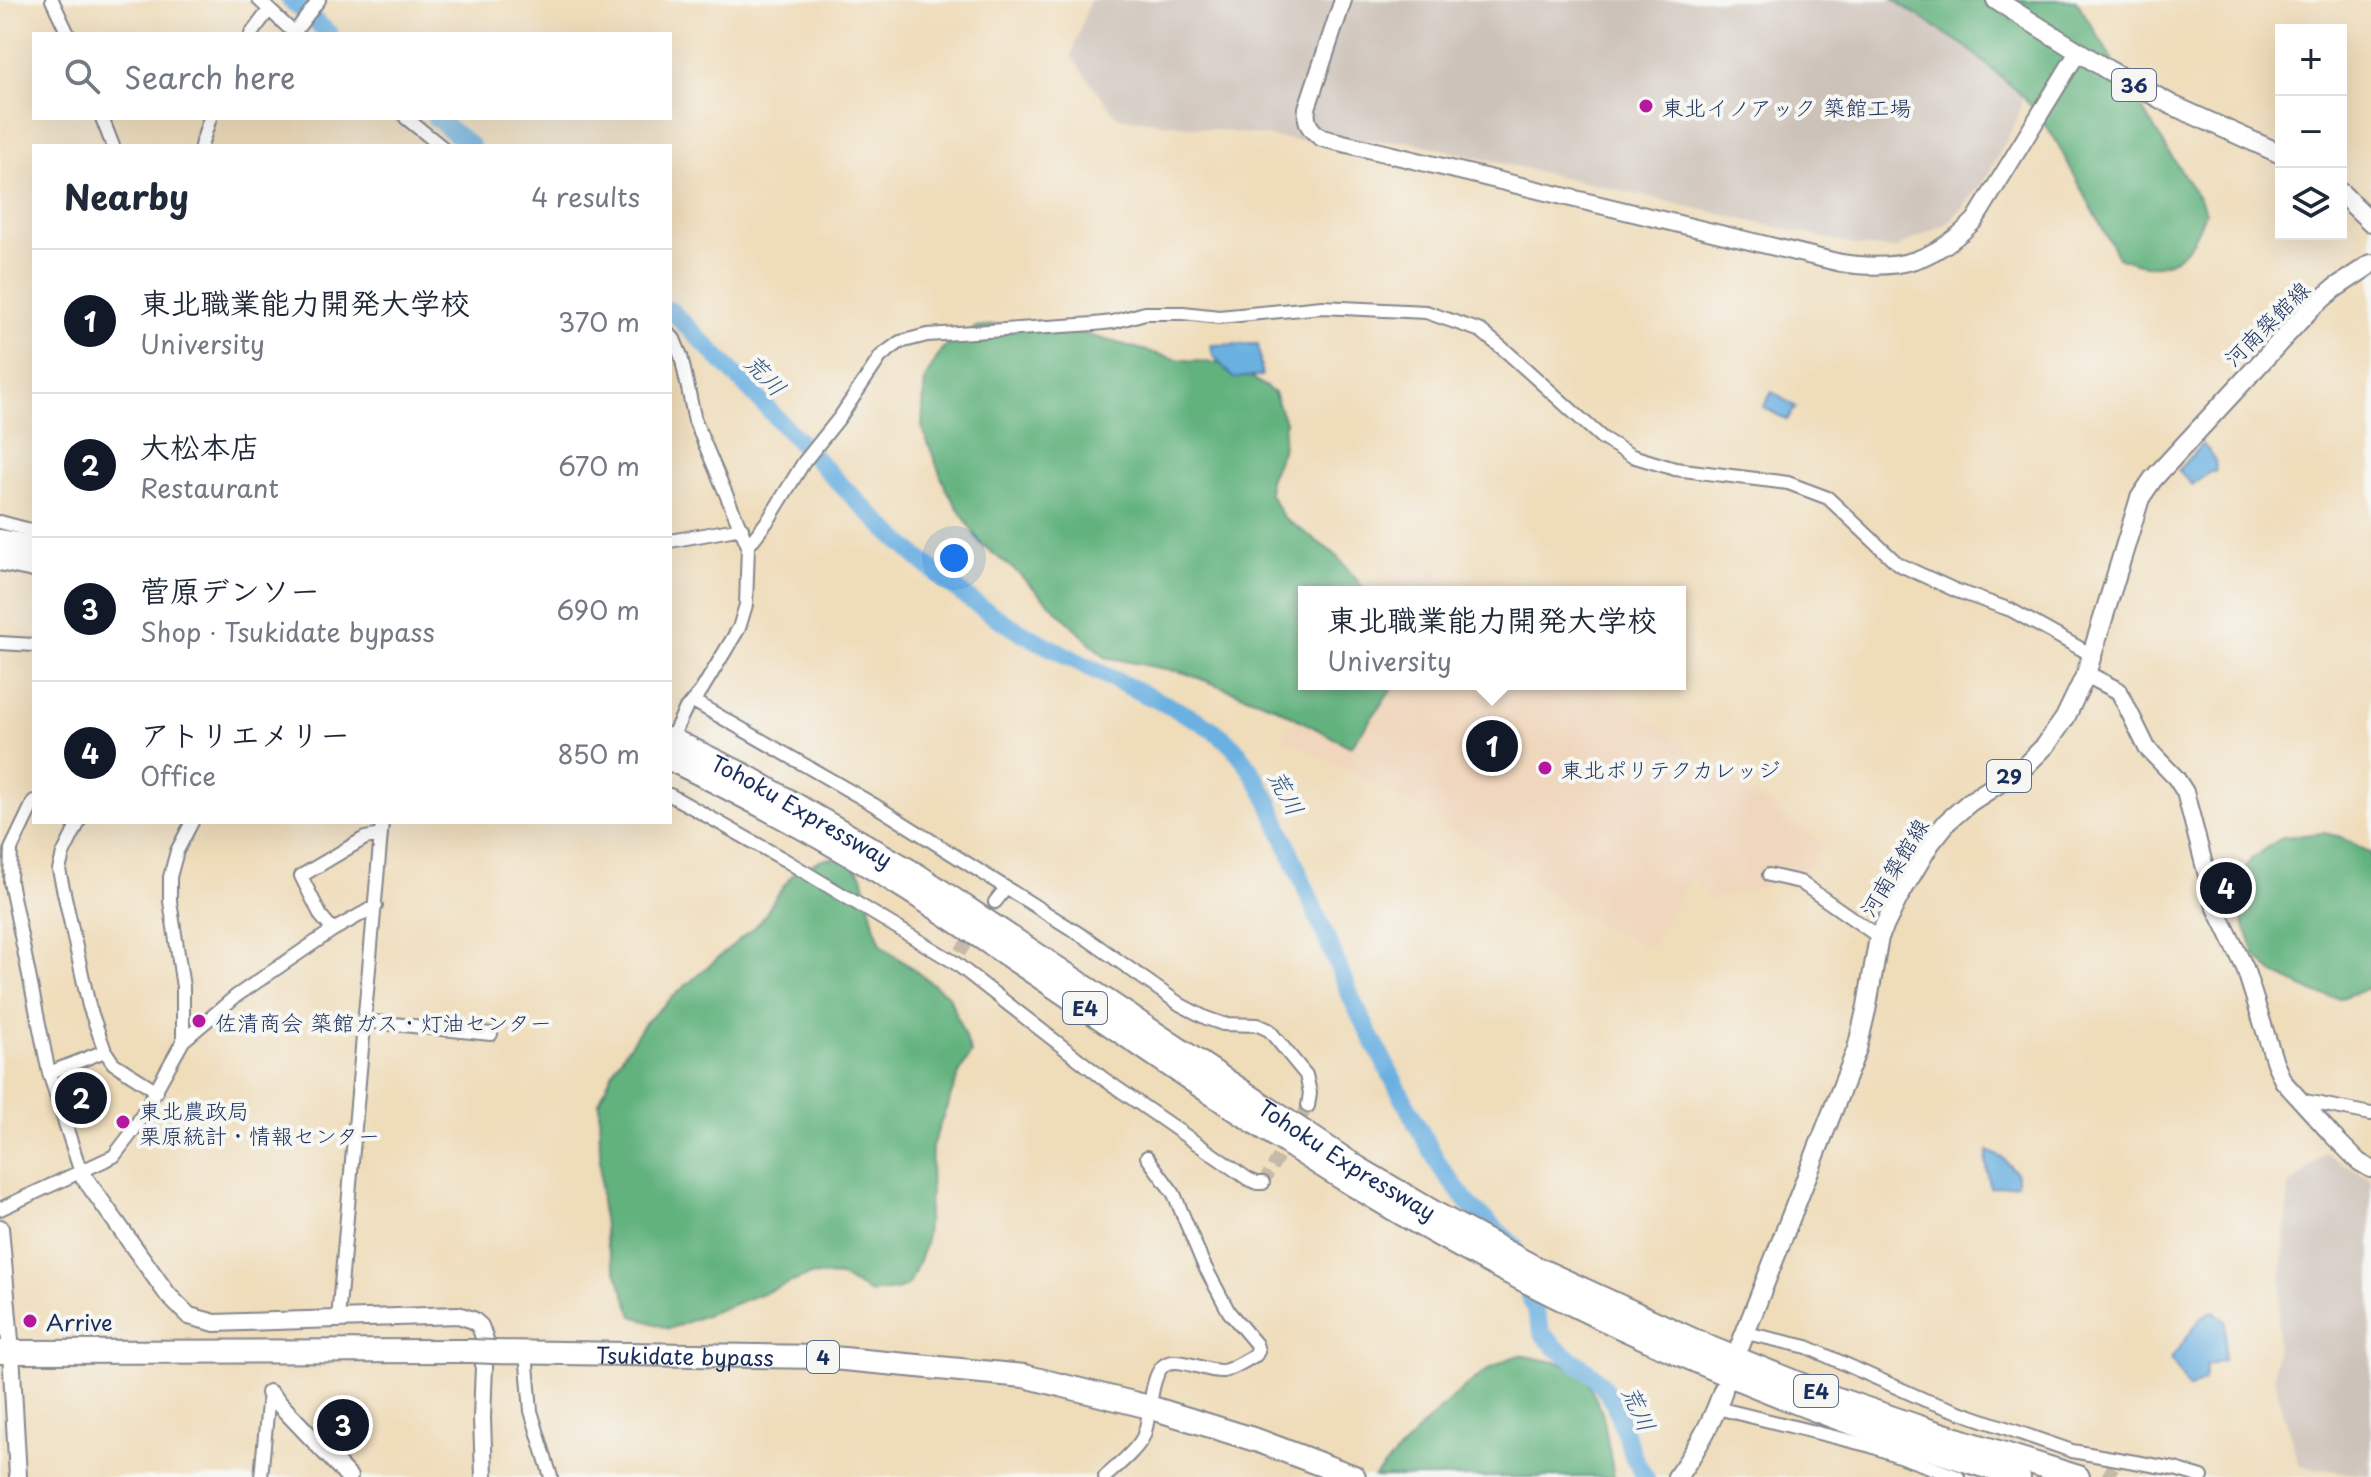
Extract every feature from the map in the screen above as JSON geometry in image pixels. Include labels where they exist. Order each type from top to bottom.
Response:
[{"type":"highway","points":[[0,541],[32,547]]},
{"type":"highway","points":[[0,559],[32,566]]},
{"type":"highway","name":"Tohoku Expressway","points":[[672,736],[917,875],[1345,1159],[1487,1242],[1561,1281],[1713,1349],[1829,1396],[2078,1477]]},
{"type":"highway","name":"Tohoku Expressway","points":[[672,760],[762,805],[909,891],[1350,1183],[1495,1266],[1567,1304],[1706,1366],[1824,1413],[2019,1477]]},
{"type":"highway","name":"Tsukidate bypass","points":[[6,1352],[482,1351],[822,1357],[1024,1376],[1149,1407],[1259,1441],[1354,1477]]},
{"type":"main road","name":"36","points":[[1996,0],[2078,52],[2172,105],[2275,151]]},
{"type":"main road","points":[[2347,199],[2371,222]]},
{"type":"main road","name":"河南築館線","points":[[1743,1339],[1857,1049],[1879,937],[1898,898],[1931,842],[1948,821],[2024,767],[2046,745],[2065,718],[2086,674],[2140,498],[2153,479],[2312,307],[2371,264]]},
{"type":"main road","points":[[1677,1477],[1698,1448],[1723,1390]]},
{"type":"street","points":[[52,0],[67,32]]},
{"type":"street","points":[[259,0],[296,31],[319,1]]},
{"type":"street","points":[[1343,0],[1305,118],[1313,133],[1322,138],[1841,263],[1870,267],[1903,265],[1931,255],[1956,239],[1975,220],[2078,52]]},
{"type":"street","points":[[252,32],[269,10]]},
{"type":"street","points":[[103,120],[112,144]]},
{"type":"street","points":[[202,144],[209,120]]},
{"type":"street","points":[[408,120],[438,144]]},
{"type":"street","points":[[672,736],[685,710],[701,691],[739,628],[744,610],[750,543],[881,356],[900,342],[927,335],[1094,324],[1145,313],[1219,317],[1322,307],[1426,312],[1481,331],[1602,438],[1632,456],[1675,469],[1788,483],[1828,498],[1898,564],[1957,591],[2011,610],[2092,655]]},
{"type":"street","points":[[672,337],[681,356],[695,421],[750,543]]},
{"type":"street","points":[[0,522],[32,530]]},
{"type":"street","points":[[672,541],[742,528]]},
{"type":"street","points":[[0,643],[32,645]]},
{"type":"street","points":[[2086,674],[2119,691],[2147,748],[2185,792],[2215,906],[2245,968],[2283,1081],[2349,1152],[2371,1169]]},
{"type":"street","points":[[693,701],[876,806],[1089,940],[1193,1012],[1223,1024],[1258,1025],[1269,1030],[1306,1075],[1310,1093],[1308,1106]]},
{"type":"street","points":[[672,796],[957,957],[1104,1079],[1248,1179],[1263,1183]]},
{"type":"street","points":[[32,805],[11,849],[10,882],[49,1073],[81,1173],[168,1295],[189,1316],[215,1323],[458,1315],[473,1320],[480,1326],[485,1340],[482,1418],[484,1477]]},
{"type":"street","points":[[78,824],[63,854],[59,870],[89,1006],[105,1051],[113,1063],[157,1091]]},
{"type":"street","points":[[183,1041],[183,987],[170,901],[170,877],[177,851],[191,824]]},
{"type":"street","points":[[333,930],[321,916],[301,876],[381,829]]},
{"type":"street","points":[[338,1319],[381,829]]},
{"type":"street","points":[[1769,875],[1800,882],[1879,937]]},
{"type":"street","points":[[995,902],[1006,888]]},
{"type":"street","points":[[0,1209],[114,1156],[157,1091],[183,1041],[236,996],[333,930],[376,906]]},
{"type":"street","points":[[364,1021],[491,1034]]},
{"type":"street","points":[[49,1073],[105,1051]]},
{"type":"street","points":[[2300,1100],[2371,1114]]},
{"type":"street","points":[[1105,1477],[1143,1437],[1163,1366],[1172,1362],[1221,1371],[1256,1355],[1258,1351],[1256,1344],[1229,1312],[1203,1263],[1174,1194],[1147,1157]]},
{"type":"street","points":[[0,1228],[6,1352],[18,1477]]},
{"type":"street","points":[[1743,1339],[1807,1347],[1925,1400],[2072,1451],[2115,1463],[2175,1469],[2202,1477]]},
{"type":"street","points":[[526,1353],[531,1411],[551,1477]]},
{"type":"street","points":[[261,1477],[269,1393]]},
{"type":"street","points":[[269,1393],[349,1477]]},
{"type":"street","points":[[1717,1408],[1871,1446],[1958,1477]]},
{"type":"shaded area","points":[[1090,0],[1960,0],[2033,45],[2017,120],[1986,178],[1951,221],[1895,249],[1858,246],[1407,141],[1294,140],[1117,117],[1071,56]]},
{"type":"shaded area","points":[[1409,549],[1461,586],[1384,586]]},
{"type":"shaded area","points":[[1315,690],[1607,690],[1824,844],[1805,874],[1709,900],[1691,876],[1650,948],[1593,923],[1419,807],[1283,737]]},
{"type":"shaded area","points":[[2325,1153],[2371,1179],[2371,1476],[2299,1466],[2274,1379],[2289,1186]]},
{"type":"green space","points":[[1894,0],[2076,0],[2201,201],[2205,212],[2192,241],[2183,252],[2174,260],[2149,265],[2118,257],[2055,139],[2024,97],[1969,49]]},
{"type":"green space","points":[[1037,321],[1176,359],[1234,365],[1274,393],[1285,422],[1282,451],[1269,480],[1270,494],[1283,517],[1335,554],[1362,586],[1298,586],[1298,690],[1391,690],[1351,747],[1273,706],[1185,673],[1105,657],[1018,573],[980,543],[946,489],[922,427],[925,379],[942,349],[976,327]]},
{"type":"green space","points":[[2324,833],[2341,837],[2371,853],[2371,987],[2341,998],[2319,995],[2274,974],[2256,956],[2239,912],[2242,876],[2251,859],[2283,837]]},
{"type":"green space","points":[[845,857],[862,875],[882,946],[949,996],[971,1053],[959,1074],[932,1146],[925,1245],[909,1285],[897,1290],[871,1293],[841,1277],[810,1275],[669,1329],[633,1316],[607,1247],[601,1205],[599,1102],[616,1065],[645,1023],[762,920],[793,874],[822,859]]},
{"type":"green space","points":[[1520,1355],[1560,1363],[1586,1377],[1603,1415],[1614,1477],[1374,1477],[1462,1389],[1502,1362]]},
{"type":"water","points":[[1258,344],[1262,376],[1233,378],[1213,355],[1211,345]]},
{"type":"water","points":[[1772,392],[1796,407],[1787,420],[1763,407]]},
{"type":"water","points":[[2202,444],[2215,460],[2215,472],[2210,472],[2192,485],[2178,470]]},
{"type":"water","points":[[1988,1151],[2003,1158],[2017,1174],[2017,1184],[1990,1188],[1986,1161]]},
{"type":"water","points":[[2214,1311],[2226,1322],[2224,1360],[2206,1365],[2204,1380],[2189,1389],[2171,1359],[2200,1319]]},
{"type":"waterway","name":"荒川","points":[[290,0],[328,32]]},
{"type":"waterway","name":"荒川","points":[[438,120],[468,144]]},
{"type":"waterway","name":"荒川","points":[[672,312],[884,527],[961,593],[1038,641],[1201,722],[1239,754],[1270,804],[1354,1004],[1441,1168],[1470,1206],[1514,1246],[1542,1333],[1603,1386],[1614,1403],[1634,1458],[1645,1477]]},
{"type":"tunnel","points":[[960,952],[995,902]]},
{"type":"tunnel","points":[[1263,1183],[1308,1106]]},
{"type":"tunnel","points":[[2107,1477],[2114,1466]]},
{"type":"place","name":"東北イノアック 築館工場","points":[[1646,106]]},
{"type":"place","name":"東北職業能力開発大学校","points":[[1492,746]]},
{"type":"place","name":"東北ポリテクカレッジ","points":[[1545,768]]},
{"type":"place","name":"アトリエメリー","points":[[2226,888]]},
{"type":"place","name":"佐清商会 築館ガス・灯油センター","points":[[199,1021]]},
{"type":"place","name":"大松本店","points":[[81,1098]]},
{"type":"place","name":"東北農政局 栗原統計・情報センター","points":[[123,1122]]},
{"type":"place","name":"Arrive","points":[[30,1321]]},
{"type":"place","name":"菅原デンソー","points":[[343,1425]]}]
